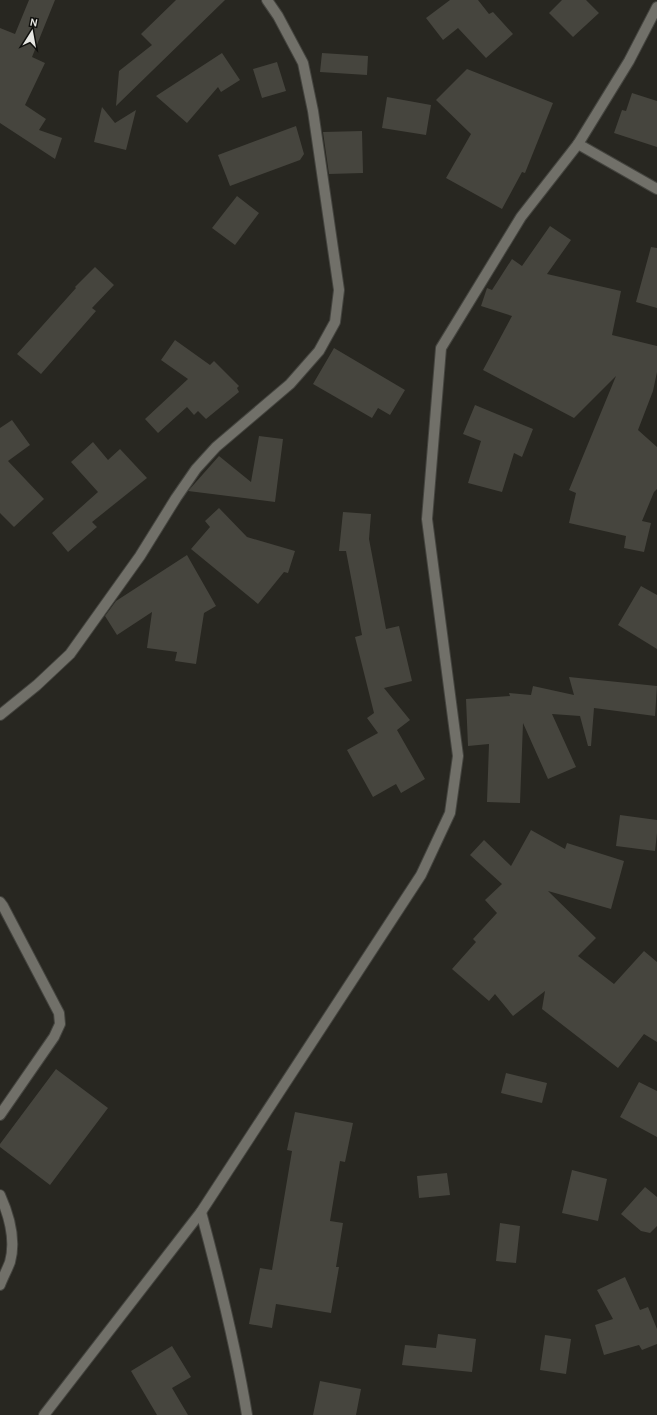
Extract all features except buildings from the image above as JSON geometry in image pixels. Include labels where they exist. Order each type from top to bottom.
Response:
[{"type":"main road","points":[[0,715],[37,685],[70,654],[140,556],[196,469],[216,447],[290,384],[319,351],[335,322],[339,290],[313,111],[303,63],[278,16],[267,0]]},
{"type":"main road","points":[[44,1415],[202,1212],[421,875],[450,813],[458,756],[427,519],[441,348],[521,217],[578,144],[629,61],[657,7]]},
{"type":"main road","points":[[578,144],[657,189]]},
{"type":"main road","points":[[0,902],[59,1013],[60,1024],[54,1037],[0,1115]]},
{"type":"main road","points":[[0,1195],[4,1203],[12,1236],[10,1261],[0,1285]]},
{"type":"main road","points":[[202,1212],[239,1367],[247,1415]]}]
